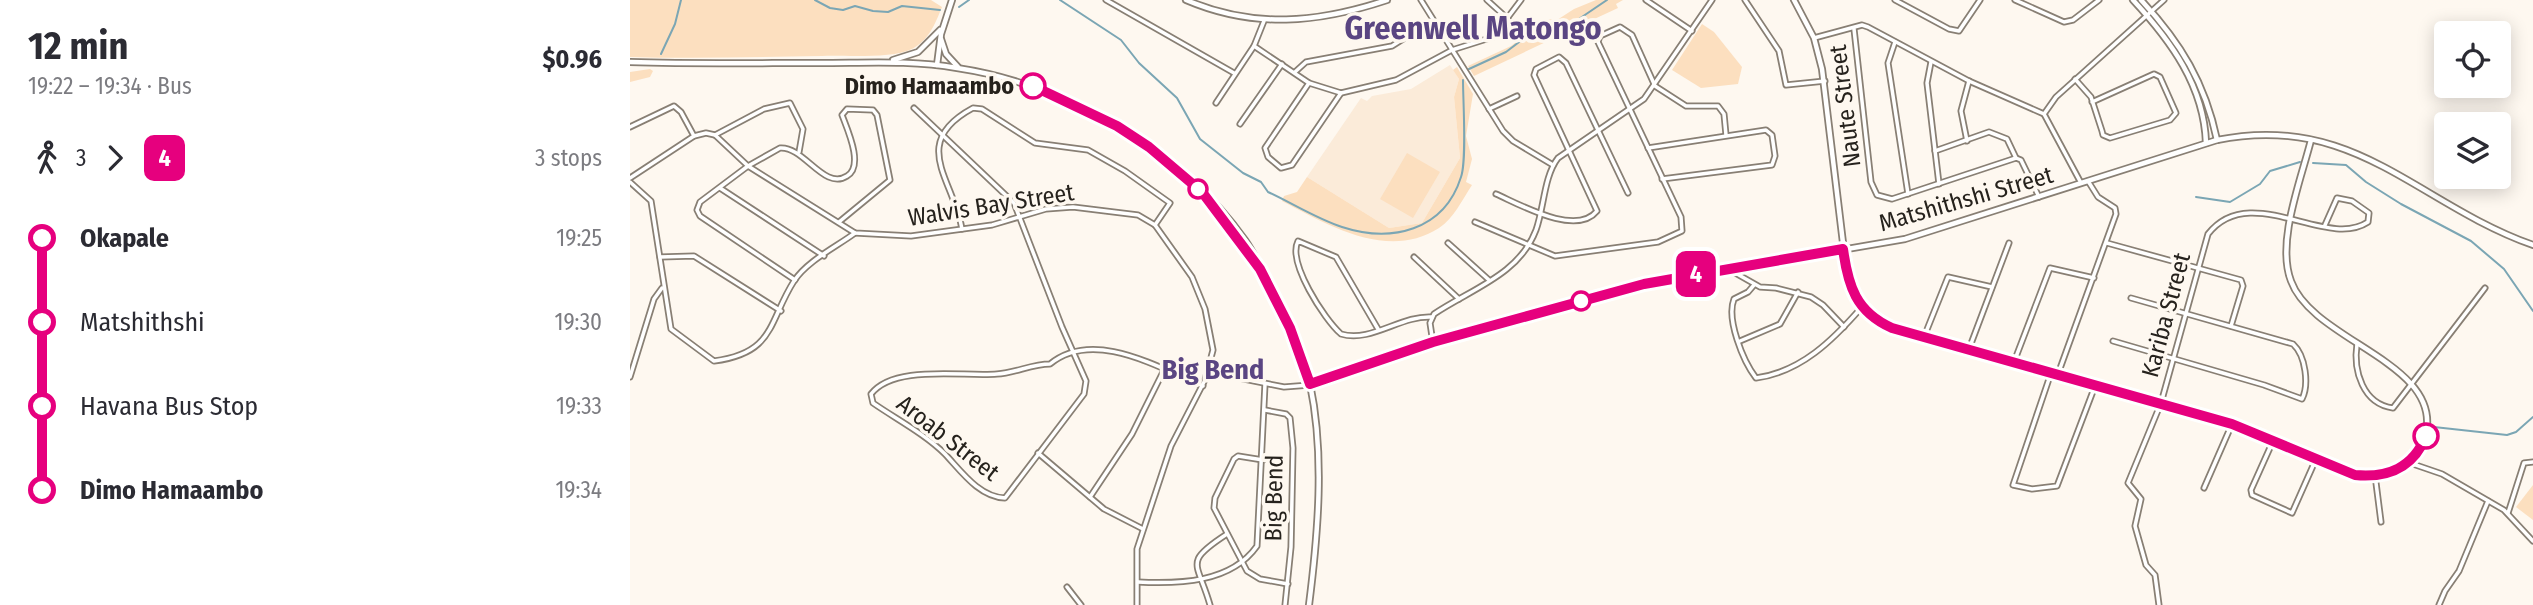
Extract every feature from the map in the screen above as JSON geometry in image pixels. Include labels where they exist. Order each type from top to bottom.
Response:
[{"type":"main road","points":[[936,65],[941,34],[952,0]]},
{"type":"main road","points":[[1186,0],[1264,21],[1323,19],[1387,0]]},
{"type":"main road","points":[[1794,0],[1814,38],[1825,81],[1843,249],[1850,287],[1861,308],[1879,322],[1924,337],[2232,424],[2355,475],[2392,472],[2410,463],[2422,445],[2427,425],[2424,402],[2412,383],[2306,307],[2295,291],[2287,267],[2291,222],[2311,140]]},
{"type":"main road","points":[[2133,0],[2180,58],[2200,103],[2206,144]]},
{"type":"main road","points":[[2141,0],[2185,53],[2211,111],[2217,140]]},
{"type":"main road","points":[[888,61],[918,52],[943,27]]},
{"type":"main road","points":[[941,34],[946,54],[959,68]]},
{"type":"main road","points":[[630,62],[888,61],[959,68],[1027,84],[1104,118],[1149,147],[1216,208],[1246,241],[1290,328],[1310,384],[1317,445],[1317,548],[1309,605]]},
{"type":"main road","name":"Matshithshi Street","points":[[1310,384],[1433,342],[1644,284],[1905,239],[2217,140],[2262,135],[2311,140],[2361,154],[2477,220],[2533,245]]},
{"type":"street","points":[[1106,0],[1234,73]]},
{"type":"street","points":[[1421,0],[1468,77],[1513,141],[1553,164]]},
{"type":"street","points":[[1487,0],[1508,19]]},
{"type":"street","points":[[1254,46],[1309,83],[1341,93],[1396,80],[1452,50],[1493,37],[1521,0]]},
{"type":"street","points":[[1646,0],[1692,31]]},
{"type":"street","points":[[1378,329],[1336,257],[1298,241],[1295,253],[1298,268],[1337,330],[1351,336],[1378,329],[1405,319],[1432,317],[1517,263],[1529,245],[1541,214],[1553,164],[1568,149],[1630,110],[1655,86],[1710,2],[1704,0]]},
{"type":"street","points":[[1745,0],[1779,51],[1786,85],[1825,81]]},
{"type":"street","points":[[1895,0],[1949,29],[1959,31],[1980,0]]},
{"type":"street","points":[[2015,0],[2064,22],[2073,20],[2099,0]]},
{"type":"street","points":[[2043,114],[2075,79],[2164,0]]},
{"type":"street","points":[[1295,72],[1306,62],[1399,44],[1433,20]]},
{"type":"street","points":[[1216,103],[1254,46],[1264,21]]},
{"type":"street","points":[[1814,38],[1865,25],[1969,81],[2043,114],[2081,183]]},
{"type":"street","points":[[1475,222],[1561,256],[1658,242],[1679,234],[1684,226],[1681,217],[1598,42],[1600,36],[1620,27],[1628,29],[1655,86],[1686,106],[1718,106],[1724,114],[1726,135]]},
{"type":"street","name":"Naute Street","points":[[1854,29],[1871,182],[1877,195],[1885,199],[1908,194],[2016,158]]},
{"type":"street","points":[[1895,42],[1888,64],[1908,194]]},
{"type":"street","points":[[1496,194],[1561,220],[1590,217],[1597,211],[1534,75],[1536,69],[1556,58],[1564,60],[1628,193]]},
{"type":"street","points":[[1931,61],[1927,83],[1939,184]]},
{"type":"street","points":[[1240,124],[1282,64]]},
{"type":"street","points":[[2075,79],[2092,102],[2103,135],[2110,138],[2170,120],[2176,113],[2160,77],[2154,74],[2092,102]]},
{"type":"street","points":[[1967,141],[1961,111],[1969,81]]},
{"type":"street","points":[[1309,83],[1265,148],[1268,158],[1281,169],[1292,165],[1341,93]]},
{"type":"street","points":[[1489,109],[1517,96]]},
{"type":"street","points":[[715,135],[764,109],[790,103],[803,129],[799,152]]},
{"type":"street","points":[[630,127],[674,106],[681,111],[694,136]]},
{"type":"street","points":[[914,108],[1004,190],[1021,217],[1073,352],[1087,348],[1102,349],[1203,386]]},
{"type":"street","points":[[961,229],[953,195],[939,166],[937,148],[955,120],[973,108],[982,109],[1035,143],[1088,150],[1168,200],[1168,208],[1155,225],[1177,253],[1200,293],[1212,338],[1208,372],[1171,446],[1135,556],[1137,605]]},
{"type":"street","points":[[795,280],[700,216],[697,210],[700,202],[748,166],[780,148],[799,152],[822,173],[839,179],[847,177],[857,162],[842,115],[847,109],[873,110],[877,115],[890,180],[839,222]]},
{"type":"street","points":[[1648,148],[1726,135],[1769,131],[1772,135],[1775,160],[1765,167],[1662,179]]},
{"type":"street","points":[[1935,151],[1989,132],[1995,133],[2007,139],[2016,158],[2021,160],[2039,197]]},
{"type":"street","points":[[706,133],[715,135],[748,166],[855,233],[795,280],[781,311],[759,345],[714,361],[672,332],[651,201],[630,180],[694,136],[706,133]]},
{"type":"street","points":[[2058,374],[2107,243],[2115,208],[2098,197],[2088,181]]},
{"type":"street","points":[[720,188],[824,256]]},
{"type":"street","name":"Kariba Street","points":[[2159,605],[2155,575],[2146,563],[2135,526],[2141,499],[2128,483],[2161,403],[2208,234],[2228,216],[2246,212],[2291,222],[2305,220],[2325,225],[2363,225],[2368,222],[2369,213],[2352,201],[2337,198],[2325,225]]},
{"type":"street","name":"Walvis Bay Street","points":[[855,233],[911,236],[1021,217],[1046,208],[1097,208],[1138,215],[1155,225]]},
{"type":"street","points":[[1448,243],[1489,280]]},
{"type":"street","points":[[1969,350],[2009,243]]},
{"type":"street","points":[[2107,243],[2197,267],[2243,283],[2231,326]]},
{"type":"street","points":[[660,257],[694,256],[781,311]]},
{"type":"street","points":[[1415,257],[1460,299]]},
{"type":"street","points":[[2014,362],[2050,268],[2056,267],[2094,278]]},
{"type":"street","points":[[1728,269],[1755,285],[1798,292],[1823,305],[1844,327]]},
{"type":"street","points":[[1924,337],[1948,277],[1992,288]]},
{"type":"street","points":[[1755,285],[1732,302],[1731,315],[1754,376],[1763,377],[1817,353],[1861,308]]},
{"type":"street","points":[[630,377],[654,299],[663,287]]},
{"type":"street","points":[[2357,344],[2355,356],[2361,385],[2378,401],[2393,408],[2485,288]]},
{"type":"street","points":[[1740,341],[1780,324],[1798,292]]},
{"type":"street","points":[[2113,341],[2172,357],[2302,400],[2306,377],[2298,348],[2288,342],[2131,298]]},
{"type":"street","points":[[1432,317],[1433,342]]},
{"type":"street","name":"Aroab Street","points":[[1073,352],[1086,381],[1084,394],[1038,453],[1010,495],[999,498],[974,484],[956,470],[944,454],[873,403],[871,394],[878,385],[889,381],[937,373],[997,374],[1050,364],[1073,352]]},
{"type":"street","points":[[1090,497],[1132,434],[1164,370]]},
{"type":"street","points":[[1208,372],[1265,384],[1295,387],[1310,384]]},
{"type":"street","points":[[2051,373],[2012,485],[2022,488],[2057,486],[2095,386]]},
{"type":"street","points":[[1138,582],[1171,583],[1201,579],[1241,561],[1257,546],[1265,384]]},
{"type":"street","name":"Big Bend","points":[[1265,410],[1286,414],[1290,418],[1293,447],[1285,605]]},
{"type":"street","points":[[2204,488],[2232,424]]},
{"type":"street","points":[[2273,441],[2251,490],[2252,495],[2268,504],[2292,513],[2316,459]]},
{"type":"street","points":[[1038,453],[1104,509],[1143,529]]},
{"type":"street","points":[[1263,460],[1238,456],[1230,465],[1214,505],[1241,561],[1253,576],[1288,584]]},
{"type":"street","points":[[2508,513],[2524,463],[2533,462]]},
{"type":"street","points":[[2410,463],[2442,474],[2508,513],[2533,541]]},
{"type":"street","points":[[2375,475],[2381,522]]},
{"type":"street","points":[[2439,605],[2459,571],[2488,501]]},
{"type":"street","points":[[1210,605],[1196,563],[1199,554],[1227,534]]},
{"type":"street","points":[[1067,587],[1081,605]]},
{"type":"shaded area","points":[[630,0],[931,0],[942,7],[923,41],[912,49],[892,54],[654,58],[630,57]]},
{"type":"shaded area","points":[[1596,0],[1623,0],[1616,4],[1618,8],[1575,28],[1577,32],[1569,40],[1565,33],[1474,76],[1468,66],[1511,46],[1545,19],[1557,20]]},
{"type":"shaded area","points":[[1702,24],[1714,32],[1742,67],[1738,84],[1701,88],[1672,70]]},
{"type":"shaded area","points":[[1450,65],[1459,79],[1454,97],[1460,158],[1422,223],[1389,228],[1307,177],[1361,98],[1367,101],[1372,96],[1411,89]]},
{"type":"shaded area","points":[[1457,67],[1473,94],[1466,136],[1472,159],[1466,182],[1472,185],[1453,214],[1439,228],[1419,237],[1399,241],[1379,240],[1338,229],[1282,201],[1284,196],[1297,192],[1307,177],[1389,228],[1422,223],[1460,158],[1454,97],[1459,79],[1453,70]]},
{"type":"shaded area","points":[[650,69],[653,71],[650,77],[630,82],[630,72]]},
{"type":"shaded area","points":[[1407,153],[1440,172],[1413,218],[1380,199]]},
{"type":"shaded area","points":[[2533,485],[2533,520],[2516,507]]},
{"type":"waterway","points":[[661,54],[675,24],[681,0]]},
{"type":"waterway","points":[[815,0],[830,8],[843,10],[855,6],[888,12],[902,6],[940,10]]},
{"type":"waterway","points":[[959,7],[969,0]]},
{"type":"waterway","points":[[1060,0],[1121,40],[1139,63],[1177,98],[1200,139],[1243,173],[1261,182],[1268,192],[1314,215],[1360,232],[1379,234],[1414,228],[1429,221],[1453,195],[1461,177],[1464,158],[1463,80]]},
{"type":"waterway","points":[[1469,69],[1506,52],[1531,33],[1573,23],[1607,0]]},
{"type":"waterway","points":[[2196,197],[2230,202],[2260,184],[2270,171],[2300,162]]},
{"type":"waterway","points":[[2313,163],[2346,165],[2366,182],[2401,204],[2471,241],[2504,269],[2533,311]]},
{"type":"waterway","points":[[2434,427],[2507,435],[2516,432],[2533,417]]},
{"type":"bus line","name":"4","points":[[1033,86],[1070,101],[1117,126],[1149,147],[1202,192],[1260,269],[1290,328],[1310,384],[1433,342],[1644,284],[1843,249],[1850,287],[1861,308],[1892,328],[2232,424],[2355,475],[2375,475],[2401,468],[2410,463],[2426,436]]},
{"type":"place","name":"Dimo Hamaambo","points":[[1033,86]]},
{"type":"district","name":"Greenwell Matongo","points":[[1473,28]]},
{"type":"district","name":"Big Bend","points":[[1213,369]]}]
